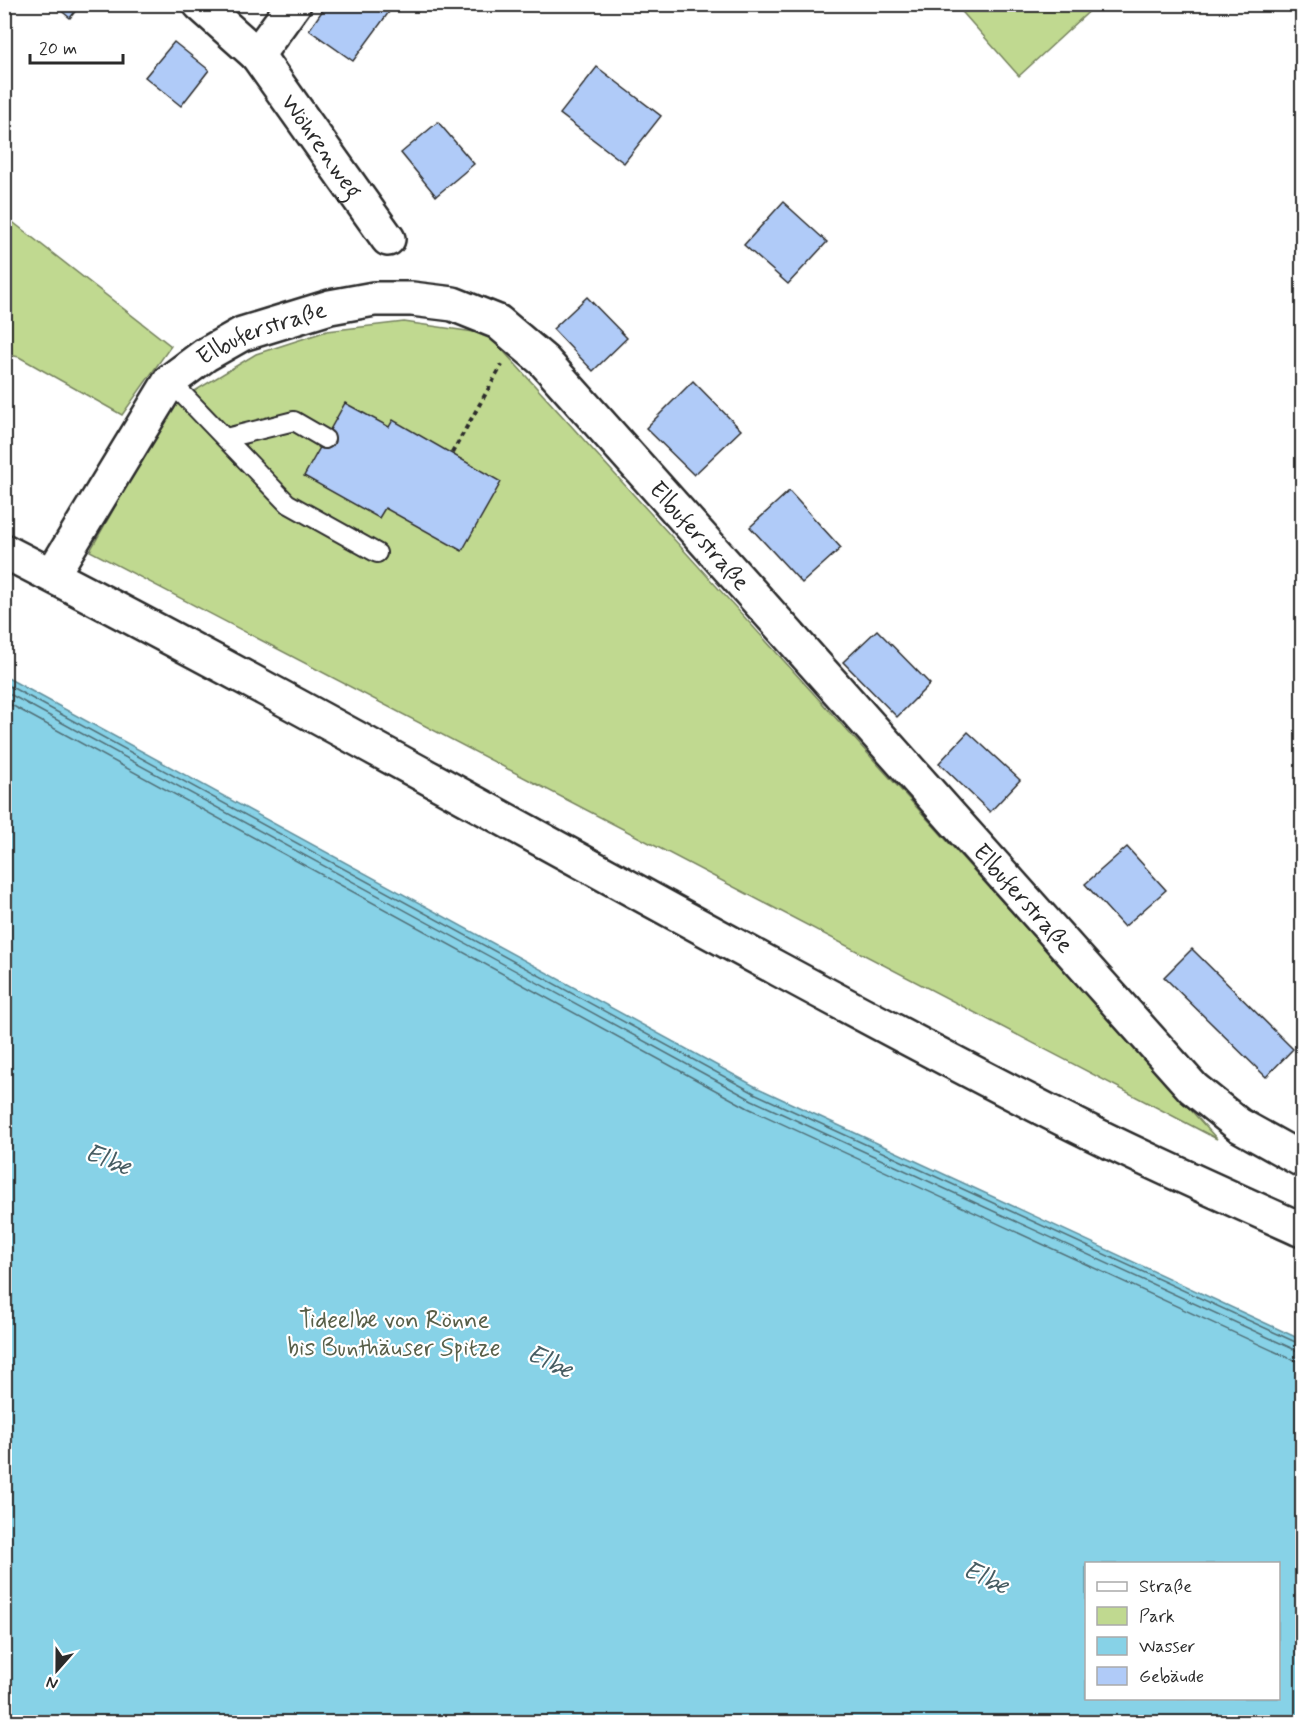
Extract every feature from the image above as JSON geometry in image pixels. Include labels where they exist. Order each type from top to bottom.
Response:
[{"type":"street","name":"Wöhrenweg","points":[[200,4],[257,55],[388,239]]},
{"type":"street","points":[[257,55],[294,4]]},
{"type":"street","name":"Elbuferstraße","points":[[52,575],[170,381],[205,355],[243,334],[321,309],[374,299],[453,304],[498,321],[544,361],[1193,1088],[1239,1125],[1302,1160]]},
{"type":"street","points":[[4,551],[782,971],[1038,1106],[1302,1230]]},
{"type":"lane","points":[[170,381],[287,503],[377,553]]},
{"type":"lane","points":[[226,438],[294,422],[325,439]]},
{"type":"path","points":[[452,453],[518,338]]},
{"type":"green space","points":[[956,5],[1096,5],[1019,76]]},
{"type":"green space","points":[[5,216],[171,346],[122,415],[19,357],[5,354]]},
{"type":"green space","points":[[404,322],[488,334],[1217,1139],[90,551],[173,404],[256,354],[327,331]]},
{"type":"water","name":"Tideelbe von Rönne bis Bunthäuser Spitze","points":[[4,676],[758,1088],[1302,1340],[1302,1722],[5,1722]]},
{"type":"building","points":[[53,4],[81,4],[70,18]]},
{"type":"building","points":[[327,4],[378,4],[389,12],[353,61],[309,30]]},
{"type":"building","points":[[174,42],[209,70],[181,106],[145,77]]},
{"type":"building","points":[[597,67],[661,116],[624,163],[560,114]]},
{"type":"building","points":[[438,122],[474,164],[436,196],[401,153]]},
{"type":"building","points":[[783,202],[827,242],[788,284],[744,245]]},
{"type":"building","points":[[587,297],[627,338],[593,371],[553,329]]},
{"type":"building","points":[[693,381],[741,430],[694,475],[646,428]]},
{"type":"building","points":[[345,403],[389,427],[393,420],[501,482],[462,551],[385,508],[379,518],[304,476]]},
{"type":"building","points":[[789,491],[841,548],[802,583],[750,527]]},
{"type":"building","points":[[877,630],[930,684],[897,717],[843,662]]},
{"type":"building","points":[[968,732],[1020,780],[990,812],[939,763]]},
{"type":"building","points":[[1127,847],[1166,890],[1124,927],[1085,884]]},
{"type":"building","points":[[1192,949],[1293,1049],[1266,1077],[1164,977]]},
{"type":"water label","name":"Elbe","points":[[108,1159]]},
{"type":"water label","name":"Elbe","points":[[550,1361]]},
{"type":"water label","name":"Elbe","points":[[986,1577]]}]
